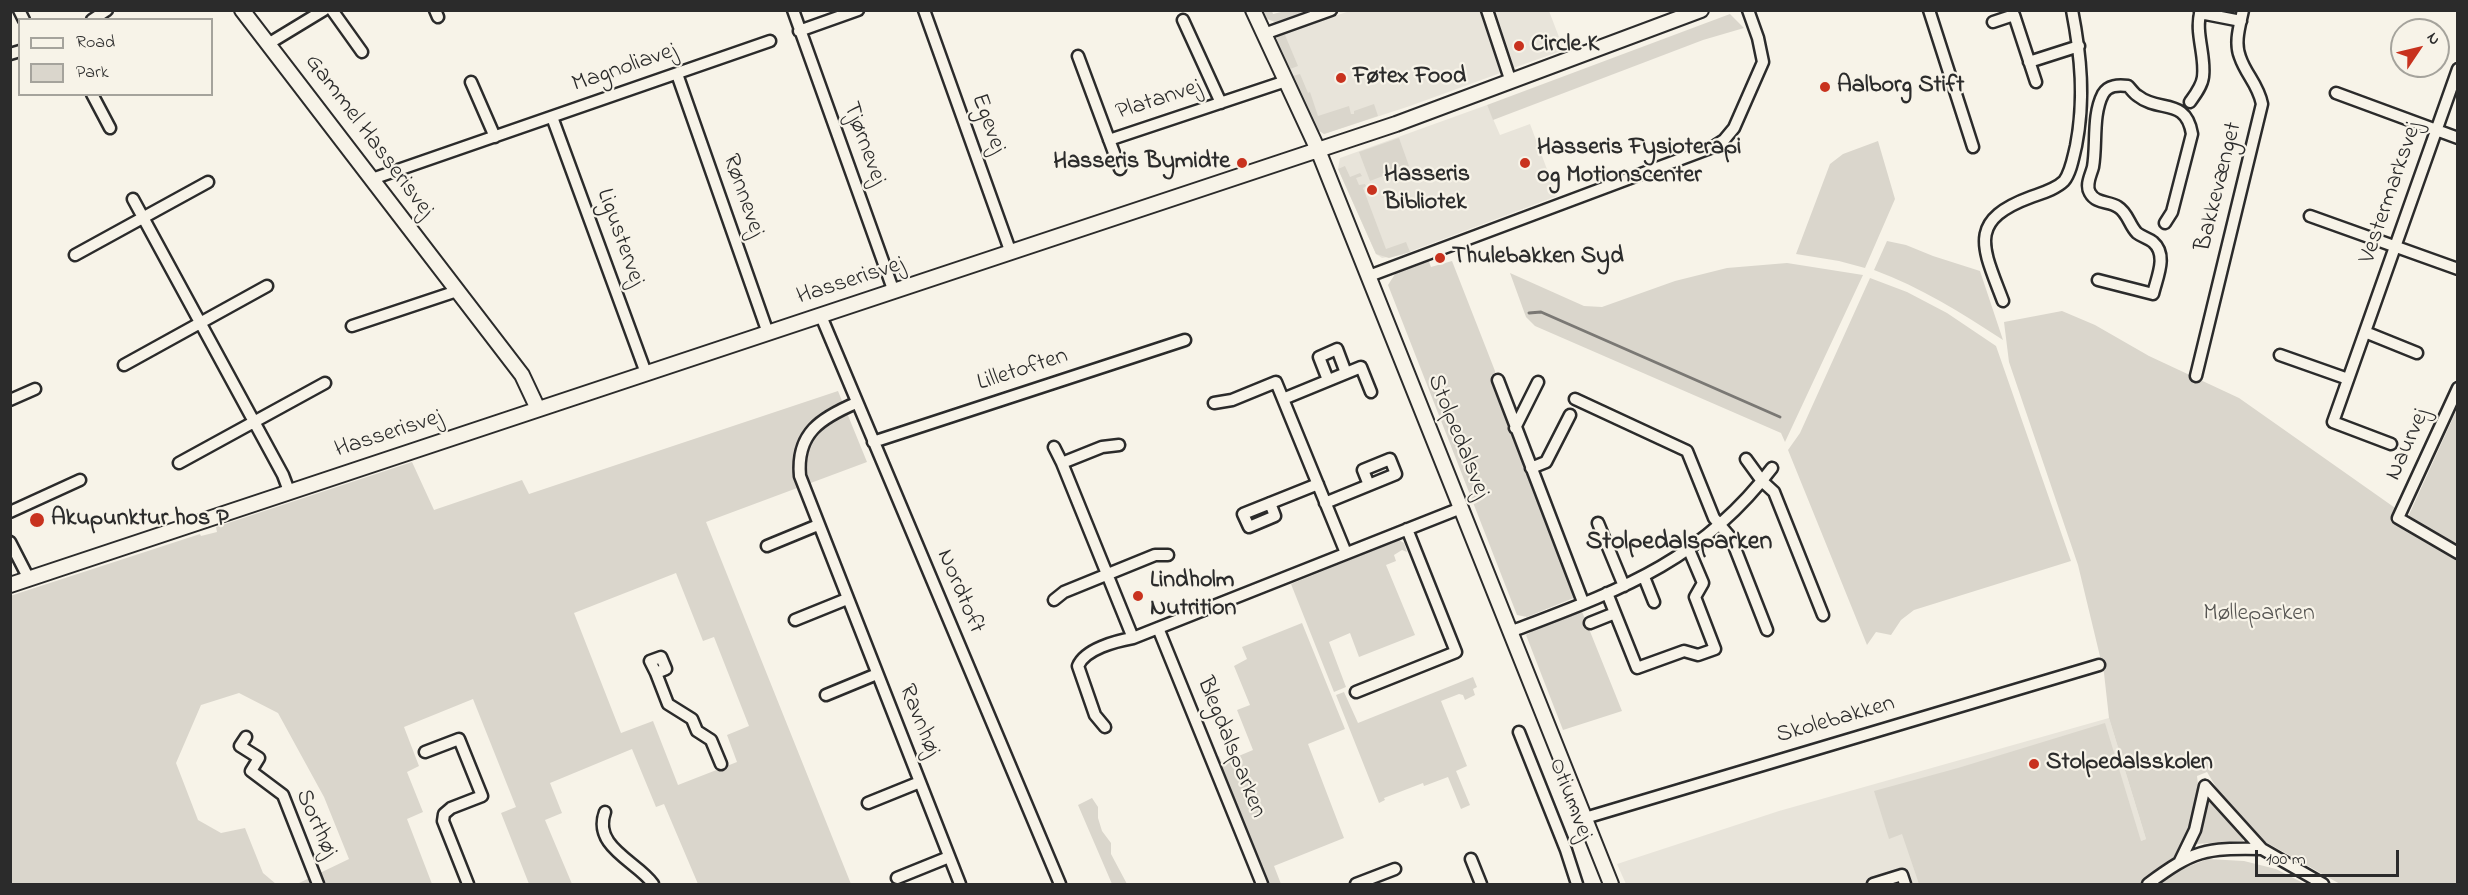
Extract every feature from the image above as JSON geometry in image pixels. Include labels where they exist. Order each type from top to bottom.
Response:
[{"type":"street","name":"Gammel Hasserisvej","points":[[242,10],[522,375],[538,409]]},
{"type":"street","points":[[268,44],[324,10]]},
{"type":"street","points":[[332,10],[362,52]]},
{"type":"street","name":"Tjørnevej","points":[[793,10],[894,292]]},
{"type":"street","points":[[799,31],[858,10]]},
{"type":"street","name":"Egevej","points":[[924,10],[1011,253]]},
{"type":"street","name":"Stolpedalsvej","points":[[1253,10],[1318,150],[1611,885]]},
{"type":"street","points":[[1264,34],[1331,10]]},
{"type":"street","points":[[1487,10],[1511,82]]},
{"type":"street","name":"Hasserisvej","points":[[10,585],[1318,150],[1511,82],[1701,10]]},
{"type":"street","points":[[1369,276],[1713,147],[1724,140],[1734,128],[1763,62],[1758,38],[1748,10]]},
{"type":"street","points":[[1929,10],[1973,147]]},
{"type":"street","points":[[2003,301],[1985,252],[1985,235],[1998,212],[2010,204],[2053,189],[2064,180],[2072,164],[2081,109],[2079,46],[2072,10]]},
{"type":"street","points":[[2190,102],[2204,75],[2198,26],[2201,12],[2242,16]]},
{"type":"street","points":[[1993,21],[2014,15],[2036,82]]},
{"type":"street","name":"Bakkevænget","points":[[2196,376],[2262,104],[2259,90],[2240,57],[2237,42],[2242,16]]},
{"type":"street","name":"Platanvej","points":[[1183,20],[1221,103]]},
{"type":"street","name":"Magnoliavej","points":[[372,179],[770,41]]},
{"type":"street","points":[[2029,62],[2079,46]]},
{"type":"street","name":"Platanvej","points":[[1078,56],[1120,169]]},
{"type":"street","name":"Vestermarksvej","points":[[2391,444],[2333,422],[2457,69]]},
{"type":"street","name":"Rønnevej","points":[[676,74],[768,333]]},
{"type":"street","points":[[471,81],[495,137]]},
{"type":"street","name":"Platanvej","points":[[1109,140],[1286,81]]},
{"type":"street","points":[[2098,280],[2153,294],[2162,260],[2158,248],[2150,240],[2138,234],[2120,208],[2098,201],[2089,192],[2098,110],[2104,93],[2109,87],[2128,86],[2138,98],[2180,110],[2186,116],[2192,134],[2172,212],[2165,224]]},
{"type":"street","points":[[2336,93],[2457,138]]},
{"type":"street","points":[[93,96],[110,128]]},
{"type":"street","points":[[2081,109],[2098,110]]},
{"type":"street","name":"Ligustervej","points":[[552,117],[646,374]]},
{"type":"street","points":[[75,255],[208,182]]},
{"type":"street","points":[[133,199],[290,491]]},
{"type":"street","points":[[2310,216],[2457,268]]},
{"type":"street","points":[[124,365],[267,286]]},
{"type":"street","points":[[352,326],[457,291]]},
{"type":"street","name":"Nordtoft","points":[[821,316],[1060,885]]},
{"type":"street","points":[[2365,332],[2417,352]]},
{"type":"street","name":"Lilletoften","points":[[873,442],[1185,340]]},
{"type":"street","points":[[1328,380],[1319,357],[1337,350],[1346,373]]},
{"type":"street","points":[[2280,355],[2348,378]]},
{"type":"street","points":[[1283,399],[1361,367],[1371,392]]},
{"type":"street","points":[[1498,380],[1583,602]]},
{"type":"street","points":[[1214,403],[1232,400],[1276,382],[1346,554]]},
{"type":"street","points":[[1515,428],[1538,382]]},
{"type":"street","points":[[179,463],[325,383]]},
{"type":"street","name":"Naurvej","points":[[2457,388],[2398,518],[2457,553]]},
{"type":"street","points":[[10,400],[35,389]]},
{"type":"street","points":[[1575,399],[1687,451],[1714,518],[1731,538],[1767,630]]},
{"type":"street","name":"Ravnhøj","points":[[856,403],[833,412],[820,421],[807,435],[801,452],[800,476],[960,885]]},
{"type":"street","points":[[1531,468],[1546,462],[1570,415]]},
{"type":"street","points":[[1062,463],[1102,447],[1119,445]]},
{"type":"street","points":[[1054,447],[1133,638]]},
{"type":"street","points":[[1746,459],[1762,481],[1774,492],[1823,615]]},
{"type":"street","points":[[1510,632],[1644,577],[1689,550],[1721,525],[1772,468]]},
{"type":"street","points":[[10,512],[80,480]]},
{"type":"street","points":[[1270,503],[1318,484]]},
{"type":"street","points":[[1325,503],[1369,485]]},
{"type":"street","points":[[1105,727],[1095,715],[1078,666],[1081,658],[1461,508]]},
{"type":"street","points":[[1598,523],[1624,586]]},
{"type":"street","points":[[767,546],[818,525]]},
{"type":"street","points":[[1356,692],[1456,652],[1407,529]]},
{"type":"street","points":[[10,542],[29,579]]},
{"type":"street","points":[[1607,593],[1637,668],[1684,651],[1698,655],[1715,649],[1695,597],[1703,583],[1689,550]]},
{"type":"street","points":[[1054,600],[1064,592],[1155,555],[1168,555]]},
{"type":"street","points":[[1644,577],[1654,602]]},
{"type":"street","points":[[795,620],[847,599]]},
{"type":"street","points":[[1590,623],[1615,613]]},
{"type":"street","name":"Blegdalsparken","points":[[1158,628],[1263,885]]},
{"type":"street","name":"Skolebakken","points":[[1585,818],[2099,665]]},
{"type":"street","points":[[656,674],[668,704],[692,719],[697,731],[711,740],[721,764]]},
{"type":"street","name":"Ravnhøj","points":[[826,695],[877,674]]},
{"type":"street","name":"Otiumvej","points":[[1519,732],[1566,850],[1577,885]]},
{"type":"street","name":"Sorthøj","points":[[246,736],[240,746],[259,759],[251,771],[277,789],[286,802],[318,885]]},
{"type":"street","points":[[425,752],[459,739],[482,796],[451,808],[444,814],[443,821],[468,885]]},
{"type":"street","name":"Ravnhøj","points":[[868,803],[920,782]]},
{"type":"street","points":[[2180,861],[2195,830],[2205,786],[2262,849],[2323,885]]},
{"type":"street","points":[[605,812],[602,819],[609,841],[616,852],[647,876],[653,885]]},
{"type":"street","points":[[2148,885],[2180,861],[2211,850],[2262,849]]},
{"type":"street","points":[[897,878],[949,856]]},
{"type":"street","points":[[1471,859],[1481,885]]},
{"type":"street","points":[[1356,885],[1395,869]]},
{"type":"street","points":[[1873,885],[1902,874],[1905,885]]},
{"type":"shaded area","points":[[1350,11],[1481,11],[1503,72],[1324,134],[1318,130],[1276,38],[1279,34]]},
{"type":"shaded area","points":[[1493,11],[1549,11],[1564,50],[1513,68]]},
{"type":"shaded area","points":[[1487,105],[1500,135],[1530,124],[1557,196],[1401,255],[1382,258],[1376,254],[1338,169],[1340,158]]},
{"type":"shaded area","name":"Stolpedalsskolen","points":[[2109,718],[2146,839],[2036,884],[1626,884],[1617,864],[1779,811]]},
{"type":"green space","points":[[1263,11],[1272,11],[1273,14],[1285,11],[1308,11],[1275,22],[1267,19]]},
{"type":"green space","points":[[1730,14],[1744,28],[1703,40],[1493,120],[1487,105]]},
{"type":"green space","points":[[1279,34],[1285,35],[1298,66],[1290,69],[1276,40]]},
{"type":"green space","points":[[1300,74],[1308,93],[1310,92],[1318,116],[1349,106],[1351,114],[1354,114],[1354,111],[1374,104],[1378,116],[1324,134],[1318,130],[1293,76]]},
{"type":"green space","points":[[1399,138],[1409,166],[1370,181],[1359,152]]},
{"type":"green space","points":[[1878,141],[1895,199],[1865,268],[1796,254],[1830,164],[1843,154]]},
{"type":"green space","points":[[1345,166],[1350,177],[1360,173],[1362,176],[1356,178],[1359,185],[1365,184],[1366,186],[1363,188],[1386,249],[1406,242],[1410,252],[1389,258],[1376,254],[1338,169]]},
{"type":"green space","points":[[1887,241],[1906,245],[1980,271],[2003,340],[1940,301],[1874,270]]},
{"type":"green space","points":[[1428,259],[1431,267],[1452,261],[1495,371],[1494,383],[1576,597],[1527,617],[1517,615],[1388,285],[1397,271]]},
{"type":"green space","points":[[1787,263],[1863,275],[1785,442],[1781,433],[1535,326],[1526,317],[1510,273],[1584,306],[1602,307],[1675,281],[1727,268]]},
{"type":"green space","points":[[1870,278],[1907,292],[1947,313],[1996,346],[2071,561],[1914,610],[1901,620],[1891,635],[1876,632],[1867,645],[1788,450],[1800,433]]},
{"type":"green space","name":"Mølleparken","points":[[2062,311],[2095,325],[2149,356],[2239,398],[2408,517],[2457,409],[2457,884],[2340,884],[2262,840],[2219,792],[2207,772],[2197,776],[2196,810],[2174,860],[2184,868],[2208,859],[2244,861],[2276,869],[2305,884],[1919,884],[1902,834],[1889,839],[1874,791],[2105,723],[2141,841],[2146,839],[2109,718],[2104,673],[2078,565],[2009,362],[2004,322]]},
{"type":"green space","points":[[838,391],[867,462],[706,522],[851,884],[698,884],[664,804],[656,807],[632,749],[550,783],[562,813],[545,820],[572,884],[529,884],[501,813],[516,807],[473,699],[404,727],[419,766],[407,772],[423,812],[407,819],[432,884],[297,884],[349,859],[324,797],[278,713],[239,693],[201,705],[176,763],[198,820],[221,833],[245,828],[263,873],[276,884],[11,884],[10,596],[200,534],[201,536],[217,532],[216,527],[412,462],[434,510],[522,480],[529,494]],"holes":[[[676,573],[703,641],[714,637],[749,726],[727,735],[737,762],[678,785],[653,721],[621,733],[574,613]]]},
{"type":"green space","points":[[1399,540],[1404,543],[1407,552],[1402,550],[1394,555],[1396,561],[1386,565],[1415,635],[1359,657],[1350,633],[1329,642],[1346,687],[1334,692],[1291,584]]},
{"type":"green space","points":[[1581,609],[1622,711],[1563,730],[1526,635],[1543,624]]},
{"type":"green space","points":[[1302,623],[1345,729],[1308,744],[1344,838],[1274,866],[1281,884],[1268,884],[1216,757],[1219,756],[1222,763],[1253,750],[1237,710],[1250,705],[1234,666],[1247,659],[1242,647]]},
{"type":"green space","points":[[1473,677],[1477,687],[1473,689],[1475,695],[1465,700],[1463,695],[1459,694],[1441,701],[1467,766],[1456,771],[1470,805],[1461,809],[1448,777],[1424,786],[1423,783],[1384,798],[1385,800],[1379,803],[1336,695],[1344,692],[1358,723]]},
{"type":"green space","points":[[1092,798],[1098,807],[1098,818],[1102,831],[1111,843],[1111,854],[1127,884],[1112,884],[1078,805]]},
{"type":"green space","points":[[2210,800],[2242,836],[2243,841],[2196,844],[2206,805]]},
{"type":"waterway","points":[[1529,313],[1541,312],[1780,417]]},
{"type":"place","name":"Circle K","points":[[1519,46]]},
{"type":"place","name":"Føtex Food","points":[[1341,78]]},
{"type":"place","name":"Aalborg Stift","points":[[1825,87]]},
{"type":"place","name":"Hasseris Bymidte","points":[[1242,163]]},
{"type":"place","name":"Hasseris Fysioterapi og Motionscenter","points":[[1525,163]]},
{"type":"place","name":"Hasseris Bibliotek","points":[[1372,190]]},
{"type":"place","name":"Thulebakken Syd","points":[[1440,258]]},
{"type":"place","name":"Akupunktur hos P","points":[[37,520]]},
{"type":"place","name":"Lindholm Nutrition","points":[[1138,596]]},
{"type":"place","name":"Stolpedalsskolen","points":[[2034,764]]},
{"type":"district","name":"Stolpedalsparken","points":[[1679,544]]}]
